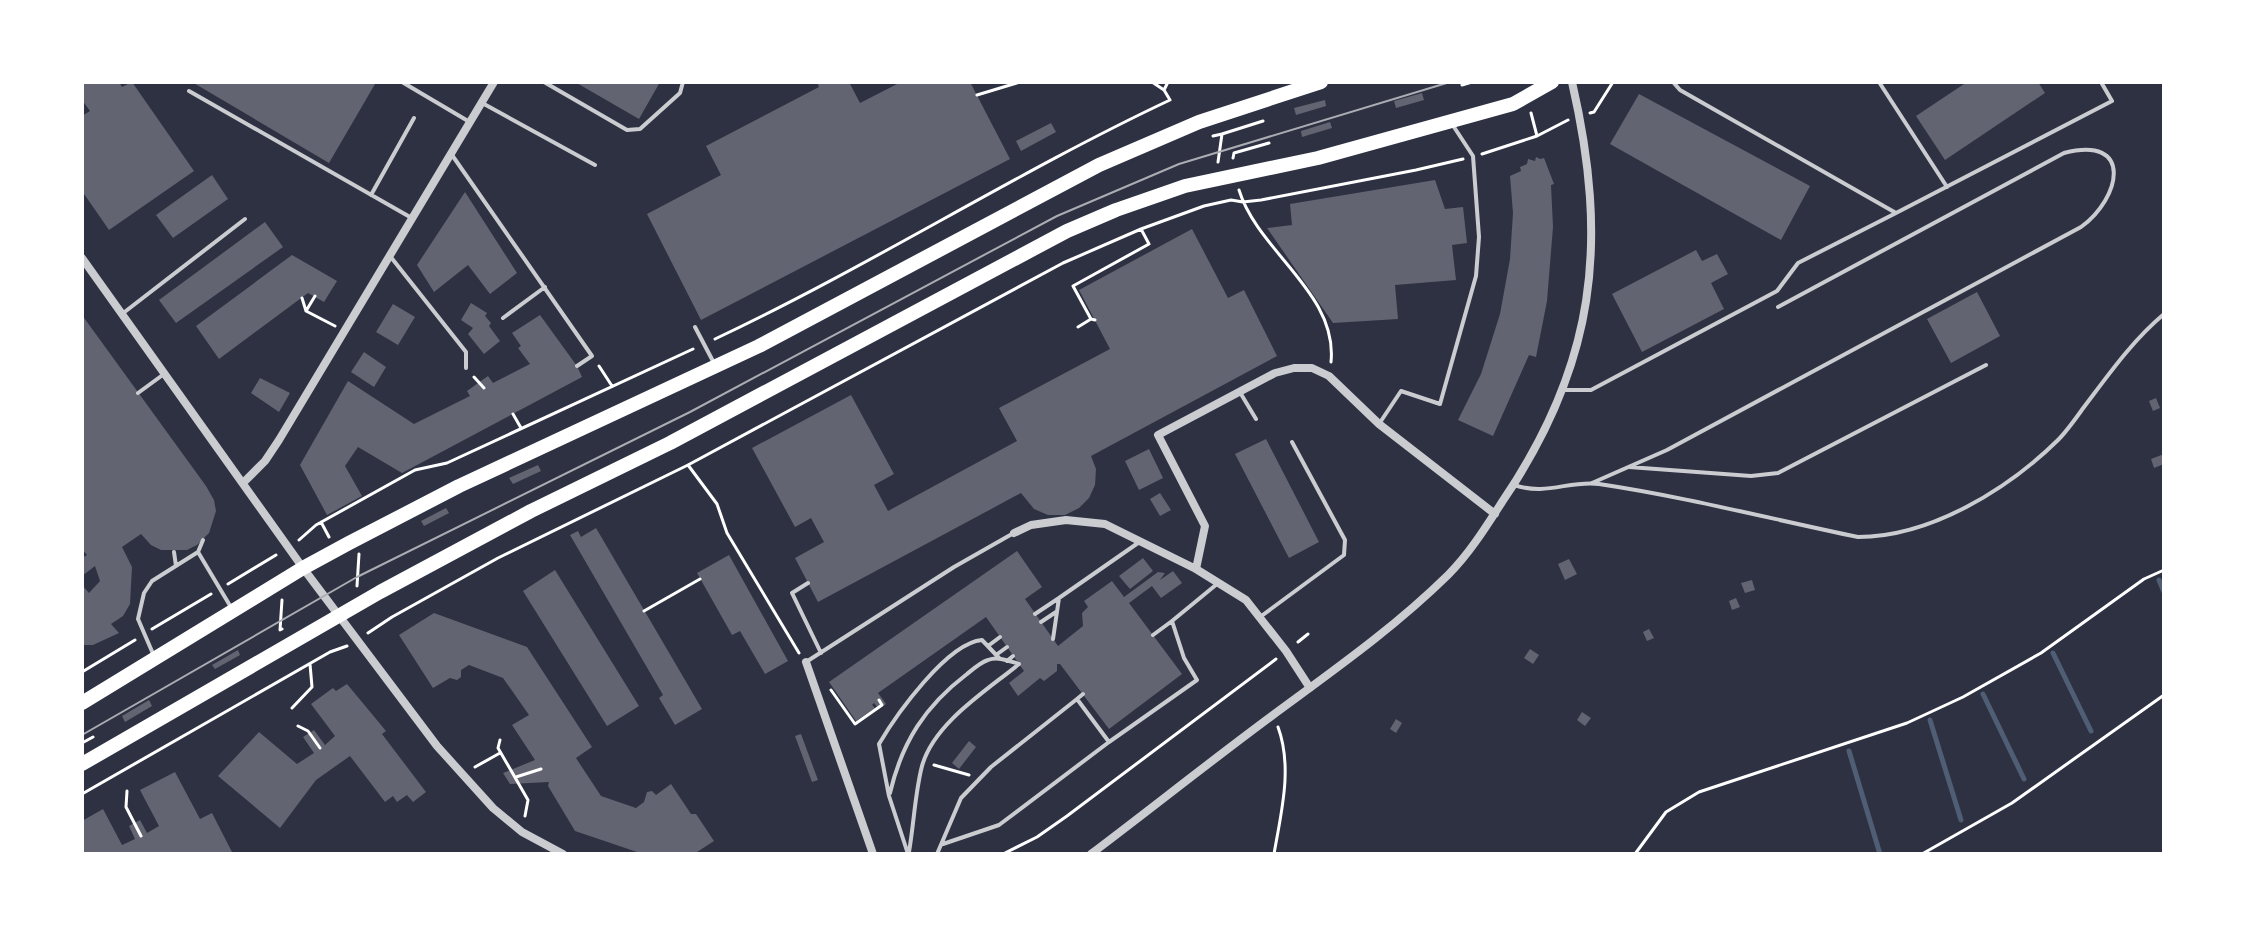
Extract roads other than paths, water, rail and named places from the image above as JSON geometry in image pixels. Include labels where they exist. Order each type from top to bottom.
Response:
[{"type":"main road","points":[[82,703],[303,568],[459,486],[716,367],[1099,165],[1199,122],[1321,82]]},
{"type":"main road","points":[[82,764],[340,615],[531,511],[670,443],[1067,231],[1185,186],[1318,158],[1513,104],[1552,82]]},
{"type":"street","points":[[243,483],[265,461],[494,82]]},
{"type":"street","points":[[1091,854],[1383,633],[1451,573],[1530,460],[1562,390],[1587,308],[1592,235],[1587,157],[1572,82]]},
{"type":"street","points":[[82,258],[303,568],[471,786],[522,832],[563,854]]},
{"type":"street","points":[[1196,569],[1205,526],[1158,435],[1275,373],[1294,368],[1312,368],[1329,376],[1379,424],[1495,514]]},
{"type":"street","points":[[1014,533],[1031,525],[1066,520],[1105,524],[1196,569],[1246,600],[1310,688]]},
{"type":"street","points":[[806,662],[873,854]]},
{"type":"lane","points":[[402,82],[470,122]]},
{"type":"lane","points":[[544,82],[627,130],[640,129],[680,93],[683,82]]},
{"type":"lane","points":[[1673,82],[1680,90],[1896,213]]},
{"type":"lane","points":[[1879,82],[1947,187]]},
{"type":"lane","points":[[1562,390],[1591,390],[1777,291],[1798,263],[2112,101],[2101,82]]},
{"type":"lane","points":[[189,91],[412,218]]},
{"type":"lane","points":[[482,102],[595,165]]},
{"type":"lane","points":[[371,195],[414,118]]},
{"type":"lane","points":[[1379,424],[1401,391],[1440,404],[1476,276],[1479,237],[1473,156],[1451,122]]},
{"type":"lane","points":[[1514,485],[1531,491],[1592,483],[1667,450],[2081,227],[2096,216],[2109,193],[2115,177],[2114,162],[2110,157],[2094,151],[2078,149],[2064,153],[1778,307]]},
{"type":"lane","points":[[451,153],[592,356],[577,366]]},
{"type":"lane","points":[[122,314],[245,219]]},
{"type":"lane","points":[[390,256],[466,352],[466,368]]},
{"type":"lane","points":[[503,318],[545,287]]},
{"type":"lane","points":[[1592,483],[1858,537],[1882,537],[1932,522],[2011,479],[2059,439],[2139,335],[2164,314]]},
{"type":"lane","points":[[695,327],[716,367]]},
{"type":"lane","points":[[1627,467],[1751,476],[1778,473],[1986,365]]},
{"type":"lane","points":[[138,393],[164,374]]},
{"type":"lane","points":[[1240,391],[1256,419]]},
{"type":"lane","points":[[1260,617],[1344,555],[1345,540],[1292,442]]},
{"type":"lane","points":[[806,662],[954,567],[1014,533]]},
{"type":"lane","points":[[156,659],[138,619],[144,593],[152,581],[198,552],[203,540]]},
{"type":"lane","points":[[1035,614],[1141,541]]},
{"type":"lane","points":[[174,552],[176,566]]},
{"type":"lane","points":[[198,552],[234,611]]},
{"type":"lane","points":[[808,583],[792,593],[821,653]]},
{"type":"lane","points":[[1153,635],[1218,583]]},
{"type":"lane","points":[[1053,639],[1059,598]]},
{"type":"lane","points":[[1041,622],[1057,611]]},
{"type":"lane","points":[[943,844],[999,825],[1197,680],[1184,658],[1172,621]]},
{"type":"lane","points":[[1047,630],[1055,625]]},
{"type":"lane","points":[[988,646],[1000,637]]},
{"type":"lane","points":[[982,640],[998,657],[1019,664],[965,705],[929,749],[923,763],[909,854],[889,796],[879,744],[893,719],[936,669],[974,641],[982,640]]},
{"type":"lane","points":[[889,796],[897,762],[929,710],[949,687],[986,660],[998,657],[1007,647]]},
{"type":"lane","points":[[1007,661],[1013,656]]},
{"type":"lane","points":[[937,854],[961,798],[981,777],[1083,694]]},
{"type":"lane","points":[[1077,699],[1109,742]]},
{"type":"waterway","points":[[2159,580],[2164,592]]},
{"type":"waterway","points":[[2053,653],[2091,731]]},
{"type":"waterway","points":[[1983,694],[2024,779]]},
{"type":"waterway","points":[[1930,720],[1961,820]]},
{"type":"waterway","points":[[1849,751],[1880,854]]},
{"type":"tram line","points":[[82,735],[357,577],[690,412],[1057,216],[1179,164],[1450,82]]}]
